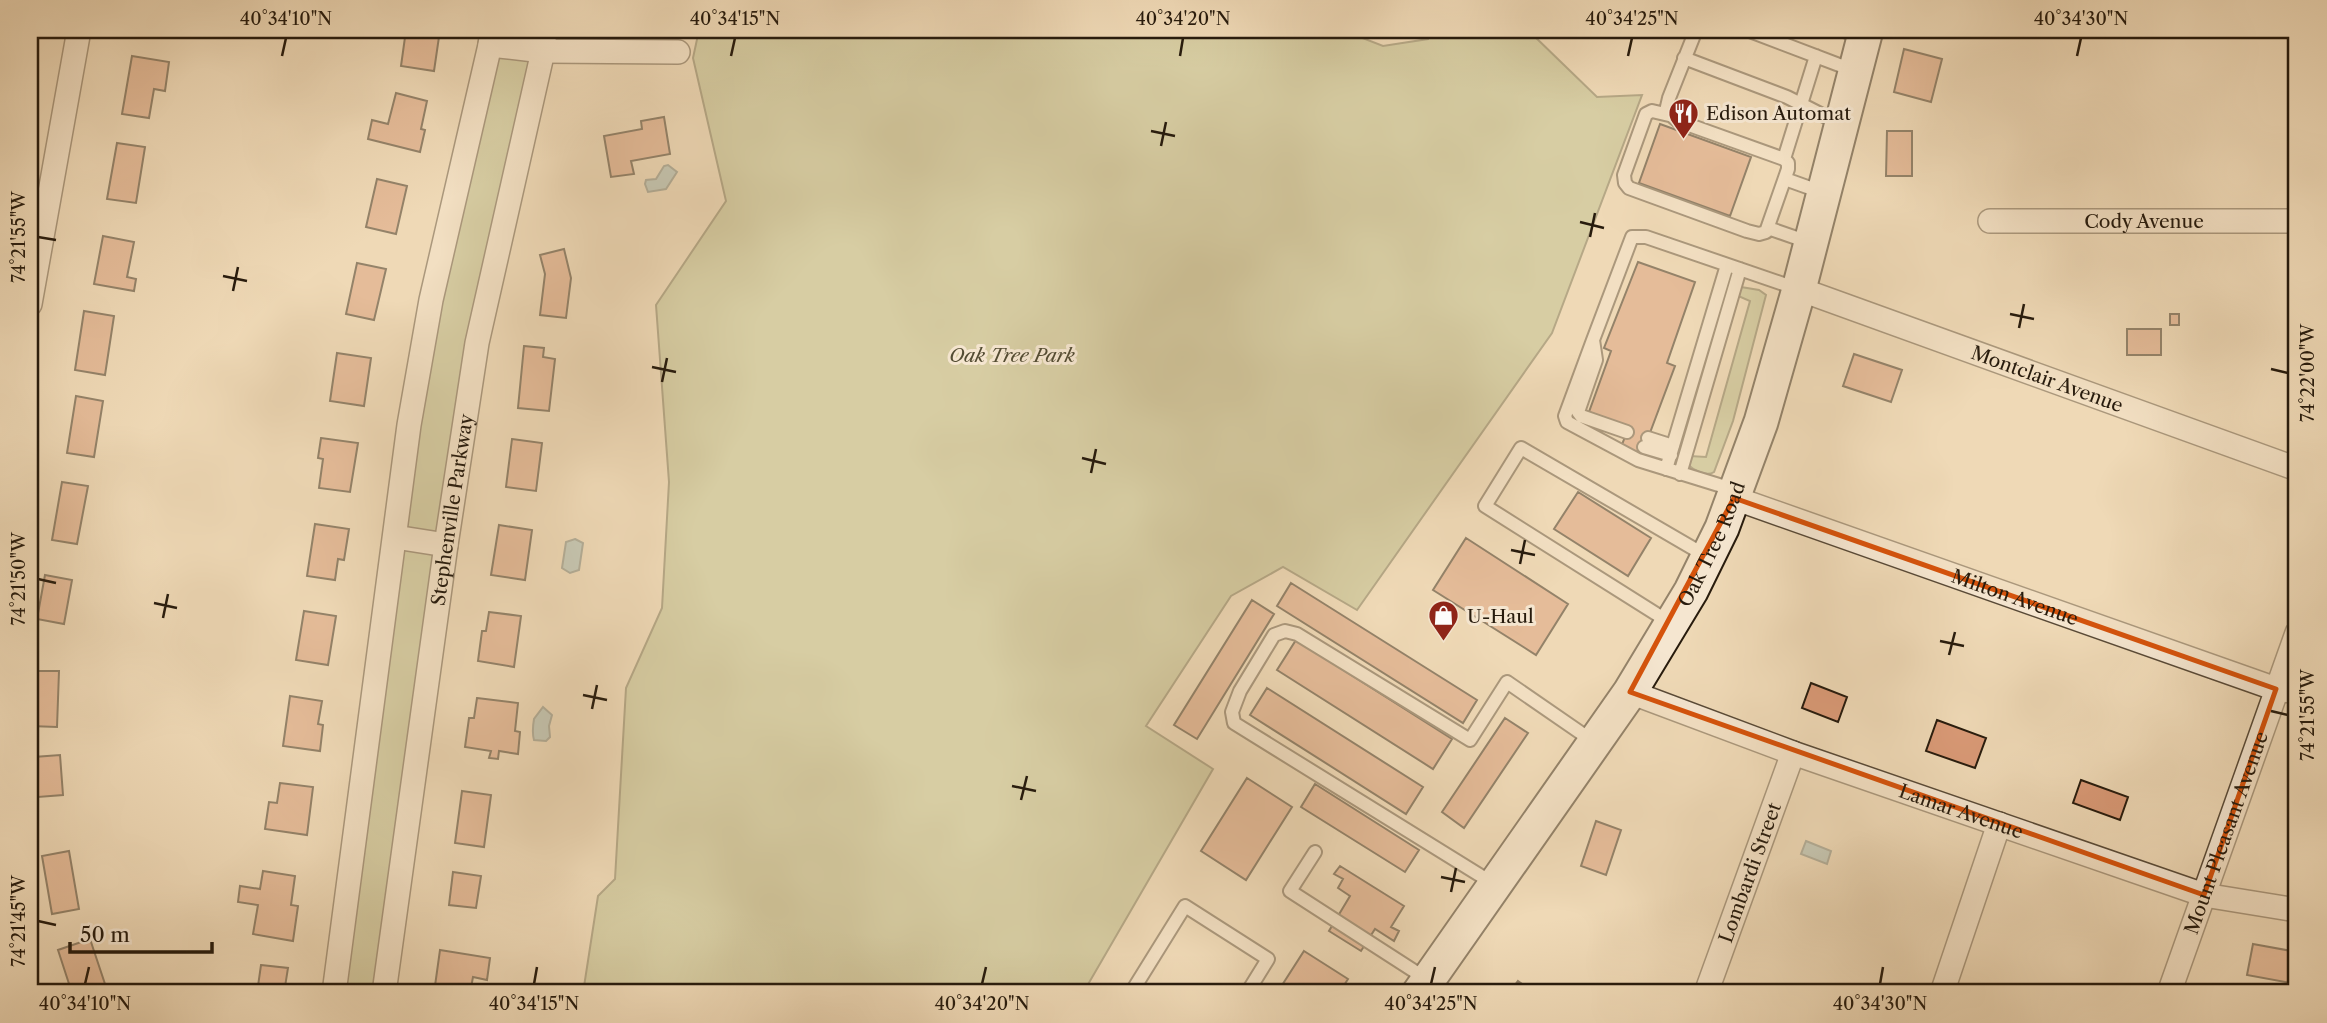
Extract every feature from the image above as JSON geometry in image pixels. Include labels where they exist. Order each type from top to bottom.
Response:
[{"type":"main road","name":"Oak Tree Road","points":[[1424,987],[1630,692],[1672,624],[1708,557],[1736,494],[1761,422],[1799,289],[1855,71],[1857,32]]},
{"type":"street","points":[[30,304],[79,30]]},
{"type":"street","points":[[334,993],[409,425],[431,300],[491,37],[678,52]]},
{"type":"street","name":"Stephenville Parkway","points":[[384,993],[477,343],[544,40]]},
{"type":"street","name":"Cody Avenue","points":[[1990,221],[2297,221]]},
{"type":"street","name":"Montclair Avenue","points":[[1799,289],[2297,469]]},
{"type":"street","name":"Milton Avenue","points":[[1736,494],[2287,690]]},
{"type":"street","points":[[394,537],[446,545]]},
{"type":"street","name":"Mount Pleasant Avenue","points":[[2169,993],[2204,895],[2287,690],[2297,633]]},
{"type":"street","name":"Lamar Avenue","points":[[1630,692],[1793,753],[2204,895],[2297,910]]},
{"type":"street","name":"Lombardi Street","points":[[1706,993],[1793,753]]},
{"type":"street","points":[[1942,993],[1999,824]]},
{"type":"lane","points":[[1669,115],[1667,104],[1696,30]]},
{"type":"lane","points":[[1747,30],[1855,71]]},
{"type":"lane","points":[[1784,159],[1816,56]]},
{"type":"lane","points":[[1684,58],[1801,104],[1841,125]]},
{"type":"lane","points":[[1652,111],[1669,115],[1678,121],[1784,159],[1788,166],[1785,179],[1768,228],[1763,234],[1753,233],[1629,188],[1625,183],[1624,174],[1646,114],[1652,111]]},
{"type":"lane","points":[[1785,179],[1824,193]]},
{"type":"lane","points":[[1768,228],[1811,243]]},
{"type":"lane","points":[[1736,494],[1638,460],[1567,422],[1565,416],[1632,237],[1646,237],[1799,289]]},
{"type":"lane","points":[[1666,469],[1727,265]]},
{"type":"lane","points":[[1681,474],[1740,269]]},
{"type":"lane","points":[[1593,340],[1596,360],[1578,412],[1581,416],[1625,436]]},
{"type":"lane","points":[[1646,442],[1672,451]]},
{"type":"lane","points":[[1672,624],[1485,506],[1521,448],[1708,557]]},
{"type":"lane","points":[[1494,885],[1234,723],[1232,712],[1240,691],[1274,635],[1285,631],[1297,634],[1470,740],[1507,682],[1594,742]]},
{"type":"lane","points":[[1315,852],[1290,891],[1424,987]]},
{"type":"lane","points":[[1131,993],[1185,906],[1268,959],[1247,993]]},
{"type":"highlighted area","points":[[1734,498],[2276,689],[2204,895],[1630,692]]},
{"type":"green space","points":[[492,30],[545,30],[511,191],[384,993],[334,993],[409,425]]},
{"type":"green space","name":"Oak Tree Park","points":[[699,30],[1342,30],[1383,46],[1428,39],[1432,30],[1531,30],[1531,33],[1597,97],[1642,95],[1552,333],[1357,610],[1283,567],[1231,596],[1146,726],[1213,769],[1083,993],[583,993],[598,896],[615,879],[626,688],[662,608],[669,482],[656,305],[726,201],[693,58]]},
{"type":"green space","points":[[1741,287],[1759,290],[1766,295],[1733,421],[1714,472],[1704,473],[1687,464],[1690,456],[1706,457],[1750,301],[1736,295]]},
{"type":"water","points":[[668,165],[677,172],[666,189],[648,192],[646,180],[656,179],[664,166]]},
{"type":"water","points":[[575,539],[583,543],[579,570],[570,573],[562,568],[566,542]]},
{"type":"water","points":[[543,707],[552,715],[550,737],[546,741],[534,740],[534,719]]},
{"type":"water","points":[[1806,841],[1831,851],[1827,864],[1801,854]]},
{"type":"building","points":[[406,30],[440,30],[434,71],[401,66]]},
{"type":"building","points":[[1904,49],[1942,59],[1931,102],[1894,92]]},
{"type":"building","points":[[132,56],[169,62],[165,91],[154,89],[149,118],[122,114]]},
{"type":"building","points":[[396,93],[427,101],[421,129],[425,130],[420,152],[368,139],[372,120],[388,124]]},
{"type":"building","points":[[664,117],[670,154],[631,161],[634,174],[611,177],[604,136],[642,129],[641,121]]},
{"type":"building","points":[[1660,124],[1751,157],[1730,216],[1639,183]]},
{"type":"building","points":[[1887,131],[1912,131],[1912,176],[1886,176]]},
{"type":"building","points":[[117,143],[145,147],[136,203],[107,199]]},
{"type":"building","points":[[377,179],[407,186],[396,234],[366,227]]},
{"type":"building","points":[[103,236],[134,242],[127,277],[136,279],[134,291],[94,284]]},
{"type":"building","points":[[564,249],[571,278],[566,318],[540,315],[545,274],[540,255]]},
{"type":"building","points":[[1638,262],[1695,282],[1667,363],[1675,366],[1642,454],[1621,447],[1629,427],[1589,412],[1611,351],[1604,348]]},
{"type":"building","points":[[357,263],[386,269],[374,320],[346,314]]},
{"type":"building","points":[[84,311],[114,316],[105,375],[75,370]]},
{"type":"building","points":[[2170,314],[2179,314],[2179,325],[2170,325]]},
{"type":"building","points":[[2127,329],[2161,329],[2161,355],[2127,355]]},
{"type":"building","points":[[524,346],[544,348],[543,357],[555,359],[549,411],[518,408]]},
{"type":"building","points":[[337,353],[371,358],[364,406],[330,401]]},
{"type":"building","points":[[1854,354],[1902,370],[1891,402],[1843,386]]},
{"type":"building","points":[[76,396],[103,401],[94,457],[67,453]]},
{"type":"building","points":[[321,438],[358,443],[350,492],[319,488],[323,459],[318,458]]},
{"type":"building","points":[[512,439],[542,443],[536,491],[506,487]]},
{"type":"building","points":[[62,482],[88,486],[77,544],[52,540]]},
{"type":"building","points":[[1578,492],[1651,538],[1628,576],[1554,529]]},
{"type":"building","points":[[315,524],[349,529],[344,560],[338,559],[335,580],[307,576]]},
{"type":"building","points":[[499,525],[532,530],[525,580],[491,575]]},
{"type":"building","points":[[1466,538],[1568,604],[1536,655],[1433,590]]},
{"type":"building","points":[[45,575],[72,580],[64,624],[37,619]]},
{"type":"building","points":[[1291,583],[1477,700],[1463,723],[1277,606]]},
{"type":"building","points":[[1252,600],[1274,614],[1197,739],[1174,725]]},
{"type":"building","points":[[304,611],[336,616],[328,665],[296,660]]},
{"type":"building","points":[[489,612],[521,616],[514,667],[478,661],[482,631],[486,631]]},
{"type":"building","points":[[1296,640],[1452,739],[1433,769],[1277,670]]},
{"type":"building","points":[[30,671],[59,671],[57,727],[30,726]]},
{"type":"building","points":[[1811,683],[1847,697],[1838,722],[1802,708]]},
{"type":"building","points":[[1267,688],[1423,787],[1406,814],[1250,715]]},
{"type":"building","points":[[290,696],[322,701],[318,724],[323,725],[320,751],[283,746]]},
{"type":"building","points":[[477,698],[518,703],[515,731],[520,732],[518,754],[499,751],[498,759],[489,758],[491,751],[465,747],[469,718],[474,718]]},
{"type":"building","points":[[1505,718],[1528,733],[1464,828],[1442,812]]},
{"type":"building","points":[[1937,720],[1986,738],[1975,768],[1926,751]]},
{"type":"building","points":[[60,755],[63,795],[38,797],[34,757]]},
{"type":"building","points":[[1247,778],[1292,807],[1246,880],[1201,851]]},
{"type":"building","points":[[2081,780],[2128,797],[2120,820],[2073,803]]},
{"type":"building","points":[[280,783],[313,787],[307,835],[265,829],[269,802],[277,803]]},
{"type":"building","points":[[1315,784],[1419,850],[1405,872],[1301,807]]},
{"type":"building","points":[[462,791],[491,795],[484,847],[455,843]]},
{"type":"building","points":[[1596,821],[1621,830],[1606,875],[1581,866]]},
{"type":"building","points":[[69,851],[79,909],[52,914],[42,856]]},
{"type":"building","points":[[1340,866],[1404,906],[1391,927],[1399,931],[1394,941],[1375,929],[1361,951],[1329,931],[1350,896],[1338,888],[1343,879],[1334,874]]},
{"type":"building","points":[[263,871],[295,876],[291,905],[298,906],[293,941],[253,934],[258,905],[238,902],[240,886],[260,889]]},
{"type":"building","points":[[453,872],[481,876],[476,908],[449,905]]},
{"type":"building","points":[[90,939],[108,993],[72,993],[58,950]]},
{"type":"building","points":[[2253,944],[2297,952],[2296,984],[2247,975]]},
{"type":"building","points":[[440,950],[490,958],[487,980],[473,977],[470,993],[434,993]]},
{"type":"building","points":[[1304,951],[1348,979],[1339,993],[1277,993]]},
{"type":"building","points":[[261,965],[288,968],[284,993],[257,993]]},
{"type":"building","points":[[1518,981],[1535,993],[1509,993]]},
{"type":"place","name":"Edison Automat","points":[[1683,140]]},
{"type":"place","name":"U-Haul","points":[[1444,643]]}]
